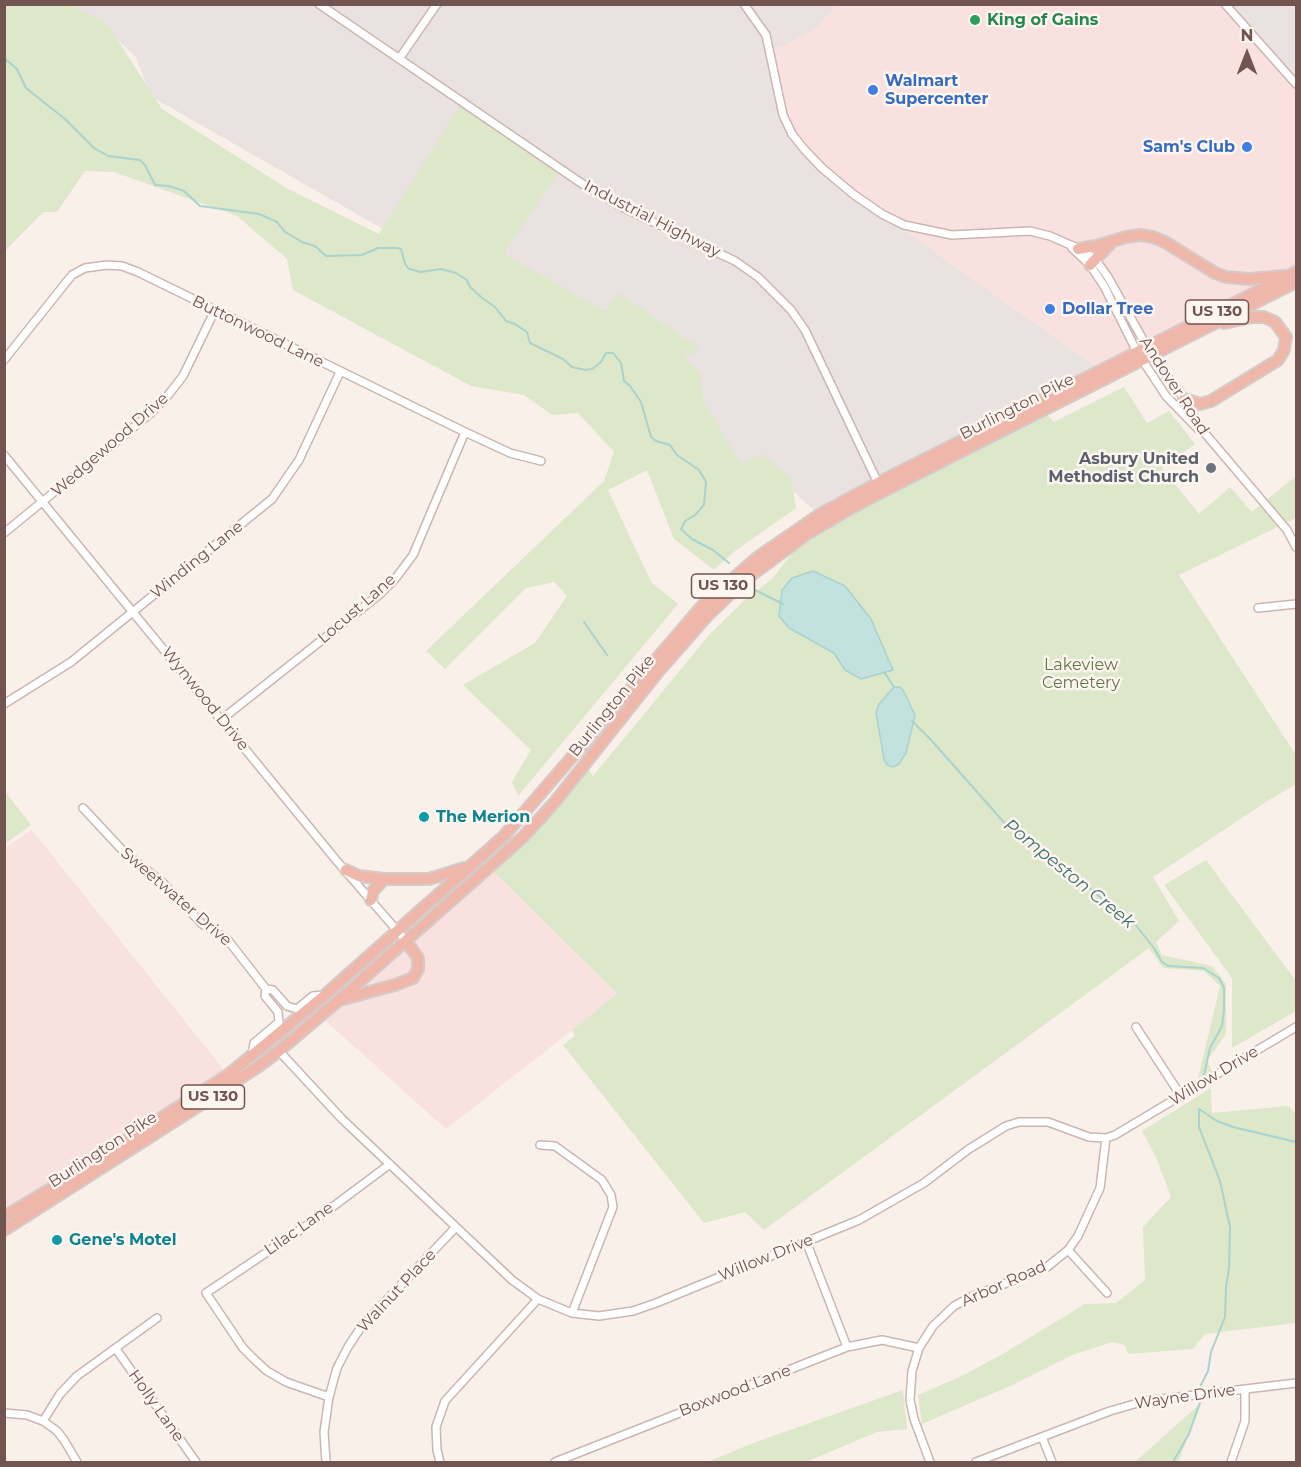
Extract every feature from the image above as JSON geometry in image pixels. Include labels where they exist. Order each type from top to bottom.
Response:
[{"type":"highway","points":[[1073,247],[1096,246],[1140,235],[1153,237],[1226,277],[1249,279],[1294,276]]},
{"type":"highway","points":[[1092,262],[1115,240]]},
{"type":"highway","name":"Burlington Pike","points":[[4,1217],[228,1075],[397,932],[503,837],[671,641],[721,588],[758,557],[819,515],[878,483],[1145,354],[1212,325],[1294,276]]},
{"type":"highway","name":"Burlington Pike","points":[[4,1230],[206,1101],[279,1051],[339,1000],[490,868],[539,820],[658,672],[708,615],[745,580],[807,534],[851,508],[1294,276]]},
{"type":"highway","points":[[1184,399],[1200,404],[1211,401],[1278,360],[1284,350],[1286,337],[1282,328],[1264,317],[1252,317],[1212,325]]},
{"type":"highway","points":[[346,870],[358,876],[384,879],[429,879],[470,866]]},
{"type":"highway","points":[[371,900],[373,891],[384,879]]},
{"type":"highway","points":[[339,1000],[412,978],[418,969],[418,958],[406,941]]},
{"type":"street","name":"Industrial Highway","points":[[319,4],[584,185],[626,209],[735,261],[758,277],[791,310],[805,330],[878,483]]},
{"type":"street","points":[[399,59],[437,4]]},
{"type":"street","name":"Andover Road","points":[[744,4],[766,35],[783,115],[792,134],[822,168],[853,194],[889,218],[904,225],[952,235],[1030,231],[1050,236],[1073,247],[1092,262],[1108,277],[1166,396],[1210,441],[1287,530],[1296,547]]},
{"type":"street","points":[[1225,4],[1296,84]]},
{"type":"street","name":"Andover Road","points":[[1092,262],[1145,354],[1184,399],[1210,441]]},
{"type":"street","name":"Buttonwood Lane","points":[[4,360],[72,275],[85,268],[106,265],[122,266],[510,453],[541,461]]},
{"type":"street","name":"Wedgewood Drive","points":[[4,533],[44,503],[151,413],[169,394],[183,376],[215,310]]},
{"type":"street","name":"Winding Lane","points":[[4,704],[71,662],[272,499],[299,460],[340,372]]},
{"type":"street","name":"Locust Lane","points":[[222,719],[380,594],[395,579],[413,555],[465,432]]},
{"type":"street","name":"Wynwood Drive","points":[[4,455],[406,941]]},
{"type":"street","points":[[1258,608],[1296,604]]},
{"type":"street","name":"Sweetwater Drive","points":[[83,808],[124,852],[163,882],[202,924],[227,939],[266,989],[273,990],[287,1006],[297,1009],[313,996],[325,995]]},
{"type":"street","name":"Sweetwater Drive","points":[[252,1057],[254,1043],[279,1022],[278,1012],[265,996],[266,989]]},
{"type":"street","points":[[1136,1027],[1181,1096]]},
{"type":"street","name":"Willow Drive","points":[[279,1051],[342,1119],[512,1280],[538,1299],[572,1313],[599,1316],[633,1311],[868,1215],[924,1184],[978,1142],[1012,1124],[1048,1122],[1089,1137],[1106,1138],[1115,1135],[1296,1027]]},
{"type":"street","name":"Arbor Road","points":[[930,1462],[909,1400],[912,1371],[919,1348],[933,1326],[954,1306],[1047,1267],[1068,1250],[1078,1236],[1100,1188],[1106,1138]]},
{"type":"street","points":[[540,1144],[555,1146],[602,1180],[611,1195],[614,1207],[572,1313]]},
{"type":"street","name":"Lilac Lane","points":[[329,1397],[286,1382],[267,1371],[243,1348],[206,1293],[315,1220],[390,1164]]},
{"type":"street","name":"Walnut Place","points":[[326,1462],[324,1432],[329,1397],[337,1368],[361,1326],[456,1227]]},
{"type":"street","points":[[806,1241],[847,1347]]},
{"type":"street","points":[[1068,1250],[1107,1293]]},
{"type":"street","points":[[440,1462],[436,1426],[445,1401],[538,1299]]},
{"type":"street","points":[[43,1421],[60,1394],[76,1376],[157,1318]]},
{"type":"street","name":"Boxwood Lane","points":[[555,1462],[847,1347],[882,1340],[919,1348]]},
{"type":"street","name":"Holly Lane","points":[[116,1349],[196,1462]]},
{"type":"street","name":"Wayne Drive","points":[[976,1462],[1110,1411],[1145,1401],[1296,1383]]},
{"type":"street","points":[[1232,1462],[1245,1421],[1245,1389]]},
{"type":"street","points":[[4,1413],[27,1415],[43,1421],[57,1431],[76,1462]]},
{"type":"street","points":[[1042,1437],[1052,1462]]},
{"type":"shaded area","points":[[58,5],[837,5],[818,27],[785,46],[771,49],[777,90],[792,134],[853,194],[1101,370],[819,515],[756,457],[741,464],[704,402],[696,369],[683,357],[688,355],[612,302],[605,311],[510,258],[425,253],[152,97],[135,56],[108,31]]},
{"type":"shaded area","points":[[837,5],[1225,5],[1296,83],[1296,271],[1101,370],[853,194],[804,149],[783,115],[771,49],[785,46],[818,27]]},
{"type":"shaded area","points":[[1225,5],[1296,5],[1296,83]]},
{"type":"shaded area","points":[[32,830],[228,1075],[5,1217],[5,848]]},
{"type":"shaded area","points":[[490,868],[617,995],[446,1129],[320,1016]]},
{"type":"green space","points":[[5,5],[72,5],[108,25],[162,109],[288,189],[379,234],[461,104],[559,172],[504,254],[605,311],[618,293],[701,349],[684,357],[700,373],[704,402],[741,463],[762,454],[791,478],[796,508],[735,551],[714,570],[674,539],[647,470],[608,490],[651,582],[678,604],[518,796],[512,782],[531,750],[463,685],[535,643],[567,596],[554,582],[526,588],[445,669],[426,651],[604,481],[614,452],[578,413],[552,415],[524,395],[471,386],[293,290],[287,259],[237,216],[114,172],[85,171],[57,212],[43,212],[5,251]]},
{"type":"green space","name":"Lakeview Cemetery","points":[[1124,387],[1147,423],[1169,411],[1195,444],[1162,468],[1199,514],[1230,487],[1252,512],[1296,476],[1296,518],[1179,575],[1296,755],[1296,784],[1153,877],[1179,921],[1156,942],[1162,955],[1212,966],[1226,984],[1226,1034],[1207,1061],[1214,1075],[1197,1083],[1220,986],[1204,971],[1163,968],[1149,948],[764,1230],[745,1212],[704,1223],[563,1045],[575,1036],[572,1030],[617,994],[490,868],[584,764],[593,776],[710,634],[747,598],[772,579],[807,534],[1043,410],[1054,422]]},
{"type":"green space","points":[[4,790],[31,825],[5,844],[4,844]]},
{"type":"green space","points":[[1206,860],[1296,981],[1296,1011],[1232,1048],[1232,978],[1164,885]]},
{"type":"green space","points":[[1211,1088],[1212,1113],[1288,1106],[1296,1114],[1296,1323],[1205,1334],[1193,1349],[1128,1354],[1125,1345],[1112,1342],[1072,1355],[1010,1386],[922,1424],[918,1395],[962,1376],[1001,1355],[1085,1304],[1116,1303],[1145,1280],[1143,1227],[1171,1197],[1156,1157],[1142,1131]]},
{"type":"green space","points":[[903,1390],[907,1429],[877,1432],[806,1462],[707,1462],[756,1442]]},
{"type":"green space","points":[[1202,1402],[1178,1462],[1135,1462]]},
{"type":"water","points":[[813,571],[845,586],[871,619],[893,670],[861,679],[845,670],[834,653],[789,628],[779,616],[782,590],[792,578]]},
{"type":"water","points":[[894,687],[900,687],[903,690],[915,715],[906,753],[899,764],[893,767],[887,765],[884,759],[876,713],[879,704]]},
{"type":"waterway","name":"Pompeston Creek","points":[[4,58],[17,69],[26,88],[65,119],[94,148],[108,156],[140,160],[155,185],[169,186],[184,191],[200,206],[259,214],[277,222],[285,232],[302,242],[315,246],[326,256],[362,255],[378,248],[397,248],[401,249],[405,264],[409,269],[421,272],[441,269],[456,273],[467,280],[470,287],[495,307],[506,321],[527,332],[530,343],[563,359],[572,367],[592,369],[601,362],[606,353],[613,353],[621,363],[624,381],[641,402],[651,437],[670,445],[677,455],[699,470],[706,482],[704,505],[695,515],[685,521],[681,529],[692,539],[713,550],[729,563]]},
{"type":"waterway","name":"Pompeston Creek","points":[[751,588],[783,604]]},
{"type":"waterway","points":[[584,622],[607,655]]},
{"type":"waterway","name":"Pompeston Creek","points":[[884,672],[894,687]]},
{"type":"waterway","name":"Pompeston Creek","points":[[912,721],[1009,828],[1060,863],[1113,908],[1130,918],[1162,962],[1168,966],[1203,968],[1219,978],[1224,988],[1222,1026],[1210,1048],[1203,1079]]},
{"type":"waterway","points":[[1199,1109],[1217,1121],[1233,1127],[1296,1142]]},
{"type":"waterway","name":"Pompeston Creek","points":[[1199,1109],[1199,1127],[1220,1181],[1230,1227],[1225,1317],[1211,1352],[1208,1371],[1199,1389]]},
{"type":"waterway","name":"Pompeston Creek","points":[[1173,1462],[1189,1434],[1200,1402]]},
{"type":"place","name":"King of Gains","points":[[975,20]]},
{"type":"place","name":"Walmart Supercenter","points":[[873,90]]},
{"type":"place","name":"Sam's Club","points":[[1247,147]]},
{"type":"place","name":"Dollar Tree","points":[[1050,309]]},
{"type":"place","name":"Asbury United Methodist Church","points":[[1211,468]]},
{"type":"place","name":"The Merion","points":[[424,817]]},
{"type":"place","name":"Gene's Motel","points":[[57,1240]]}]
